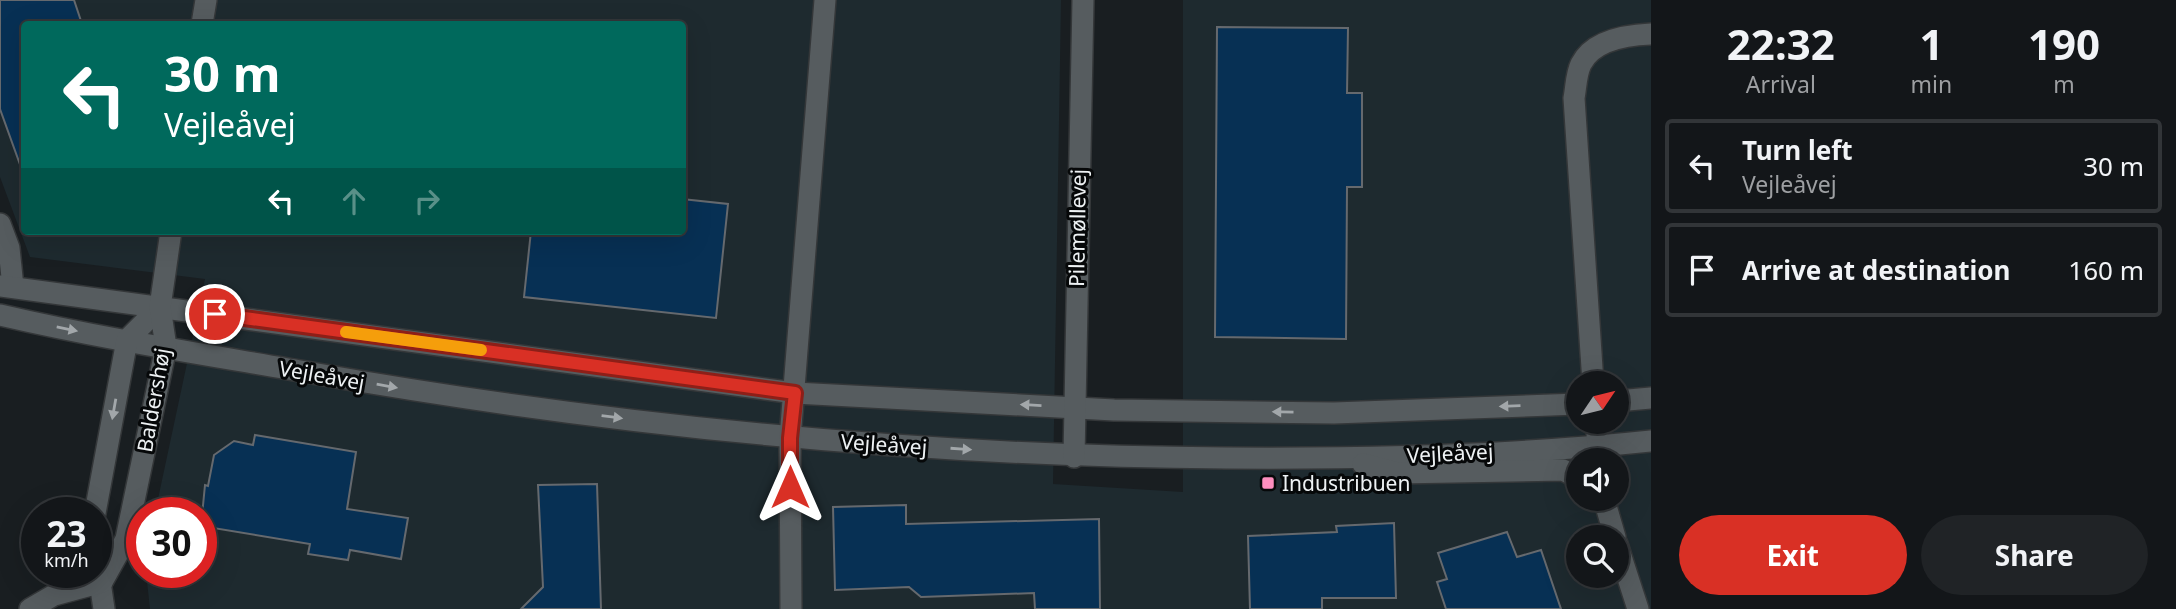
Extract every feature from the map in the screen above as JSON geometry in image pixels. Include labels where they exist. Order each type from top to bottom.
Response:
[{"type":"street","points":[[202,21],[206,0]]},
{"type":"street","points":[[791,609],[790,438],[825,0]]},
{"type":"street","name":"Pilemøllevej","points":[[1074,457],[1083,0]]},
{"type":"street","points":[[1592,371],[1574,98],[1581,64],[1600,45],[1630,35],[1651,34]]},
{"type":"street","points":[[0,224],[9,248],[7,286]]},
{"type":"street","points":[[160,307],[170,235]]},
{"type":"street","name":"Vejleåvej","points":[[7,286],[795,393],[1073,408],[1334,413],[1566,404]]},
{"type":"street","name":"Baldershøj","points":[[99,497],[127,340],[160,307]]},
{"type":"street","name":"Baldershøj","points":[[112,564],[126,539],[166,347],[160,307]]},
{"type":"street","name":"Vejleåvej","points":[[0,315],[472,401],[790,438],[1074,457],[1341,459],[1566,454]]},
{"type":"street","points":[[1629,400],[1651,398]]},
{"type":"street","name":"Vejleåvej","points":[[1621,448],[1651,441]]},
{"type":"street","points":[[1341,459],[1397,473],[1566,472]]},
{"type":"street","points":[[1629,581],[1638,609]]},
{"type":"street","points":[[30,609],[54,595],[80,588]]},
{"type":"street","points":[[102,588],[104,609]]},
{"type":"shaded area","points":[[0,0],[1061,0],[1053,484],[1183,492],[1183,0],[1651,0],[1651,609],[150,609],[148,588],[217,588],[217,497],[158,497],[205,279],[30,257],[22,235],[686,235],[686,21],[21,21],[21,233],[0,177]]},
{"type":"building","points":[[0,0],[74,0],[81,21],[21,21],[21,167],[0,109]]},
{"type":"building","points":[[1217,27],[1348,28],[1347,93],[1362,93],[1362,187],[1347,187],[1346,339],[1215,337]]},
{"type":"building","points":[[686,199],[728,204],[716,318],[524,297],[531,235],[686,235]]},
{"type":"building","points":[[255,435],[356,452],[347,509],[408,518],[401,559],[350,550],[348,560],[308,554],[310,544],[217,529],[217,497],[204,497],[214,455],[234,441],[253,445]]},
{"type":"building","points":[[597,484],[601,609],[521,609],[543,587],[538,485]]},
{"type":"building","points":[[906,505],[906,524],[1099,519],[1100,609],[1035,609],[1034,593],[921,597],[909,587],[835,590],[833,507]]},
{"type":"building","points":[[1394,523],[1396,598],[1322,598],[1322,609],[1250,609],[1248,536],[1337,532],[1336,526]]},
{"type":"building","points":[[1507,532],[1517,557],[1541,550],[1561,609],[1446,609],[1437,582],[1447,579],[1438,553]]},
{"type":"slow traffic","points":[[346,332],[481,350]]},
{"type":"place","name":"Industribuen","points":[[1268,483]]},
{"type":"route","points":[[215,314],[795,393],[790,438],[790,487]]}]
